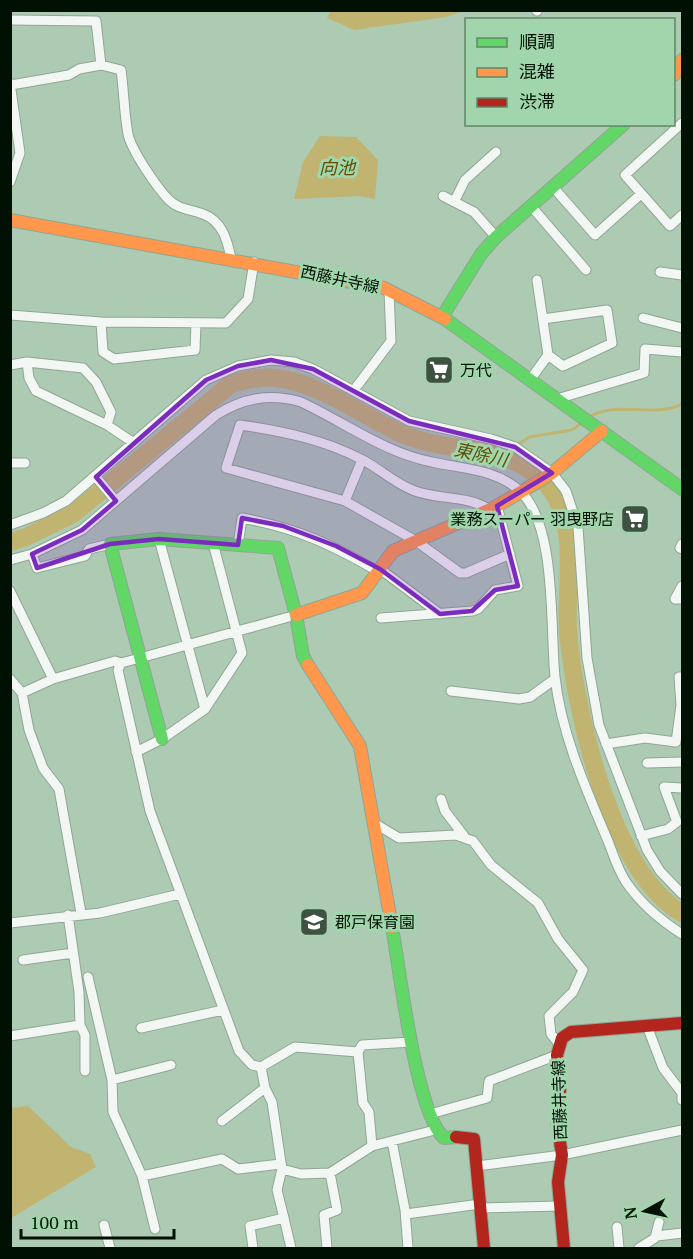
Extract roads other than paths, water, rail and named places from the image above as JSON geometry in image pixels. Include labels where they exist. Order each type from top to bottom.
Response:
[{"type":"street","points":[[101,10],[96,21],[101,65]]},
{"type":"street","points":[[10,20],[96,21]]},
{"type":"street","points":[[10,182],[21,153],[15,140],[11,84],[69,75],[79,69],[101,65],[121,70],[128,136],[159,190],[171,203],[203,214],[217,223],[226,237],[231,258]]},
{"type":"street","points":[[682,123],[625,175],[670,226],[682,215]]},
{"type":"street","points":[[442,317],[481,254],[496,237],[622,126]]},
{"type":"street","points":[[454,202],[465,180],[496,152]]},
{"type":"street","points":[[553,187],[595,235],[641,194]]},
{"type":"street","points":[[443,196],[474,212],[496,237]]},
{"type":"street","points":[[531,206],[586,270]]},
{"type":"street","name":"西藤井寺線","points":[[10,220],[358,281],[389,290],[442,317],[682,489]]},
{"type":"street","points":[[10,315],[101,322],[226,323],[248,299],[254,262]]},
{"type":"street","points":[[660,272],[682,275]]},
{"type":"street","points":[[530,380],[548,355],[537,280]]},
{"type":"street","points":[[354,390],[391,341],[389,290]]},
{"type":"street","points":[[543,320],[607,310],[612,343],[563,366],[548,355]]},
{"type":"street","points":[[643,318],[682,328]]},
{"type":"street","points":[[101,322],[103,352],[114,359],[195,350],[196,322]]},
{"type":"street","points":[[557,399],[644,373],[645,349],[682,351]]},
{"type":"street","points":[[10,525],[43,513],[66,501],[97,479],[206,380],[238,366],[271,360],[294,362],[313,369],[409,421],[491,439],[514,447],[552,473],[566,490],[578,528],[589,669],[594,703],[606,744],[641,836],[660,871],[682,894]]},
{"type":"street","points":[[27,362],[29,378],[36,391],[107,425],[134,443]]},
{"type":"street","points":[[10,365],[27,362],[83,368],[96,382],[111,412],[107,425]]},
{"type":"street","points":[[10,560],[32,554],[82,530],[115,499],[216,415],[233,404],[268,397],[301,402],[403,454],[491,474],[521,492],[533,508],[542,532],[550,584],[555,679],[566,728],[591,800],[624,879],[642,903],[682,934]]},
{"type":"street","points":[[494,508],[480,503],[414,491],[362,460],[321,442],[281,431],[240,425],[225,468],[345,501],[416,541],[460,573],[466,573],[510,554]]},
{"type":"street","points":[[22,693],[53,679],[115,661],[121,663],[237,632],[362,593],[393,551],[494,508],[552,473],[602,431]]},
{"type":"street","points":[[345,501],[362,460]]},
{"type":"street","points":[[10,463],[25,463]]},
{"type":"street","points":[[97,479],[115,499]]},
{"type":"street","points":[[381,618],[472,611],[478,609],[495,590],[518,586],[494,508]]},
{"type":"street","points":[[238,545],[242,518],[283,526],[336,546],[380,571],[440,614]]},
{"type":"street","points":[[32,554],[37,568],[85,556],[89,549],[110,544],[159,539],[278,548],[296,615],[303,656],[360,746],[422,1096],[435,1130],[444,1138],[466,1136],[474,1139],[484,1248]]},
{"type":"street","points":[[159,539],[190,645],[205,709]]},
{"type":"street","points":[[136,752],[162,739],[205,709],[242,654],[213,543]]},
{"type":"street","points":[[110,544],[162,739]]},
{"type":"street","points":[[682,544],[682,549]]},
{"type":"street","points":[[682,586],[675,599],[682,599]]},
{"type":"street","points":[[10,591],[53,679]]},
{"type":"street","points":[[121,663],[118,670],[150,811],[239,1051],[252,1065],[261,1067],[296,1047],[358,1052]]},
{"type":"street","points":[[606,744],[645,738],[676,742],[681,721],[679,677],[682,677]]},
{"type":"street","points":[[10,679],[22,693],[28,730],[43,768],[59,789],[81,913]]},
{"type":"street","points":[[451,691],[519,699],[530,697],[555,679]]},
{"type":"street","points":[[647,762],[682,762]]},
{"type":"street","points":[[641,836],[668,830],[677,822],[664,787],[682,788]]},
{"type":"street","points":[[430,1114],[487,1098],[489,1081],[558,1050],[551,1034],[549,1016],[573,992],[583,970],[558,939],[538,903],[491,865],[473,841],[464,836],[445,811],[441,799]]},
{"type":"street","points":[[374,823],[399,838],[439,834],[464,836]]},
{"type":"street","points":[[10,923],[81,913],[100,913],[180,894]]},
{"type":"street","points":[[68,915],[79,992],[80,1025],[85,1035],[85,1071]]},
{"type":"street","points":[[23,960],[73,953]]},
{"type":"street","points":[[88,976],[112,1080],[114,1112],[142,1176],[155,1229]]},
{"type":"street","points":[[141,1028],[223,1010]]},
{"type":"street","name":"西藤井寺線","points":[[564,1248],[558,1182],[562,1155],[558,1123],[560,1090],[558,1050],[565,1034],[682,1023]]},
{"type":"street","points":[[10,1036],[80,1025]]},
{"type":"street","points":[[647,1026],[663,1068],[682,1093],[682,1100]]},
{"type":"street","points":[[372,1146],[369,1112],[363,1103],[358,1052],[362,1045],[412,1042]]},
{"type":"street","points":[[112,1080],[171,1065]]},
{"type":"street","points":[[261,1067],[272,1102],[281,1167],[277,1191],[291,1248]]},
{"type":"street","points":[[222,1121],[266,1088]]},
{"type":"street","points":[[142,1176],[222,1159],[238,1169],[281,1167],[301,1174],[330,1173],[372,1146],[435,1130]]},
{"type":"street","points":[[477,1166],[562,1155],[682,1130]]},
{"type":"street","points":[[392,1141],[406,1214],[408,1248]]},
{"type":"street","points":[[327,1248],[324,1215],[337,1210],[330,1173]]},
{"type":"street","points":[[406,1214],[481,1206],[560,1206]]},
{"type":"street","points":[[252,1248],[250,1227],[284,1218]]},
{"type":"street","points":[[657,1236],[659,1222]]},
{"type":"street","points":[[104,1225],[110,1248]]},
{"type":"street","points":[[617,1227],[619,1248]]},
{"type":"street","points":[[639,1248],[657,1236],[682,1233]]},
{"type":"water","points":[[331,10],[463,11],[446,17],[354,30],[327,18]]},
{"type":"water","name":"向池","points":[[320,136],[356,137],[378,160],[375,199],[359,196],[294,199],[303,162]]},
{"type":"water","points":[[28,1106],[71,1147],[90,1154],[96,1167],[11,1218],[11,1108]]},
{"type":"waterway","name":"東除川","points":[[10,542],[26,537],[73,514],[231,384],[254,379],[270,378],[308,386],[400,433],[419,440],[496,455],[514,461],[531,471],[547,485],[564,517],[569,554],[568,630],[578,701],[588,743],[616,826],[635,863],[657,893],[682,913]]},
{"type":"waterway","points":[[588,418],[610,410],[659,410],[682,404]]},
{"type":"waterway","points":[[503,455],[529,437],[572,430],[583,422]]},
{"type":"place","name":"万代","points":[[439,370]]},
{"type":"place","name":"業務スーパー 羽曳野店","points":[[635,519]]},
{"type":"place","name":"郡戸保育園","points":[[314,922]]}]
